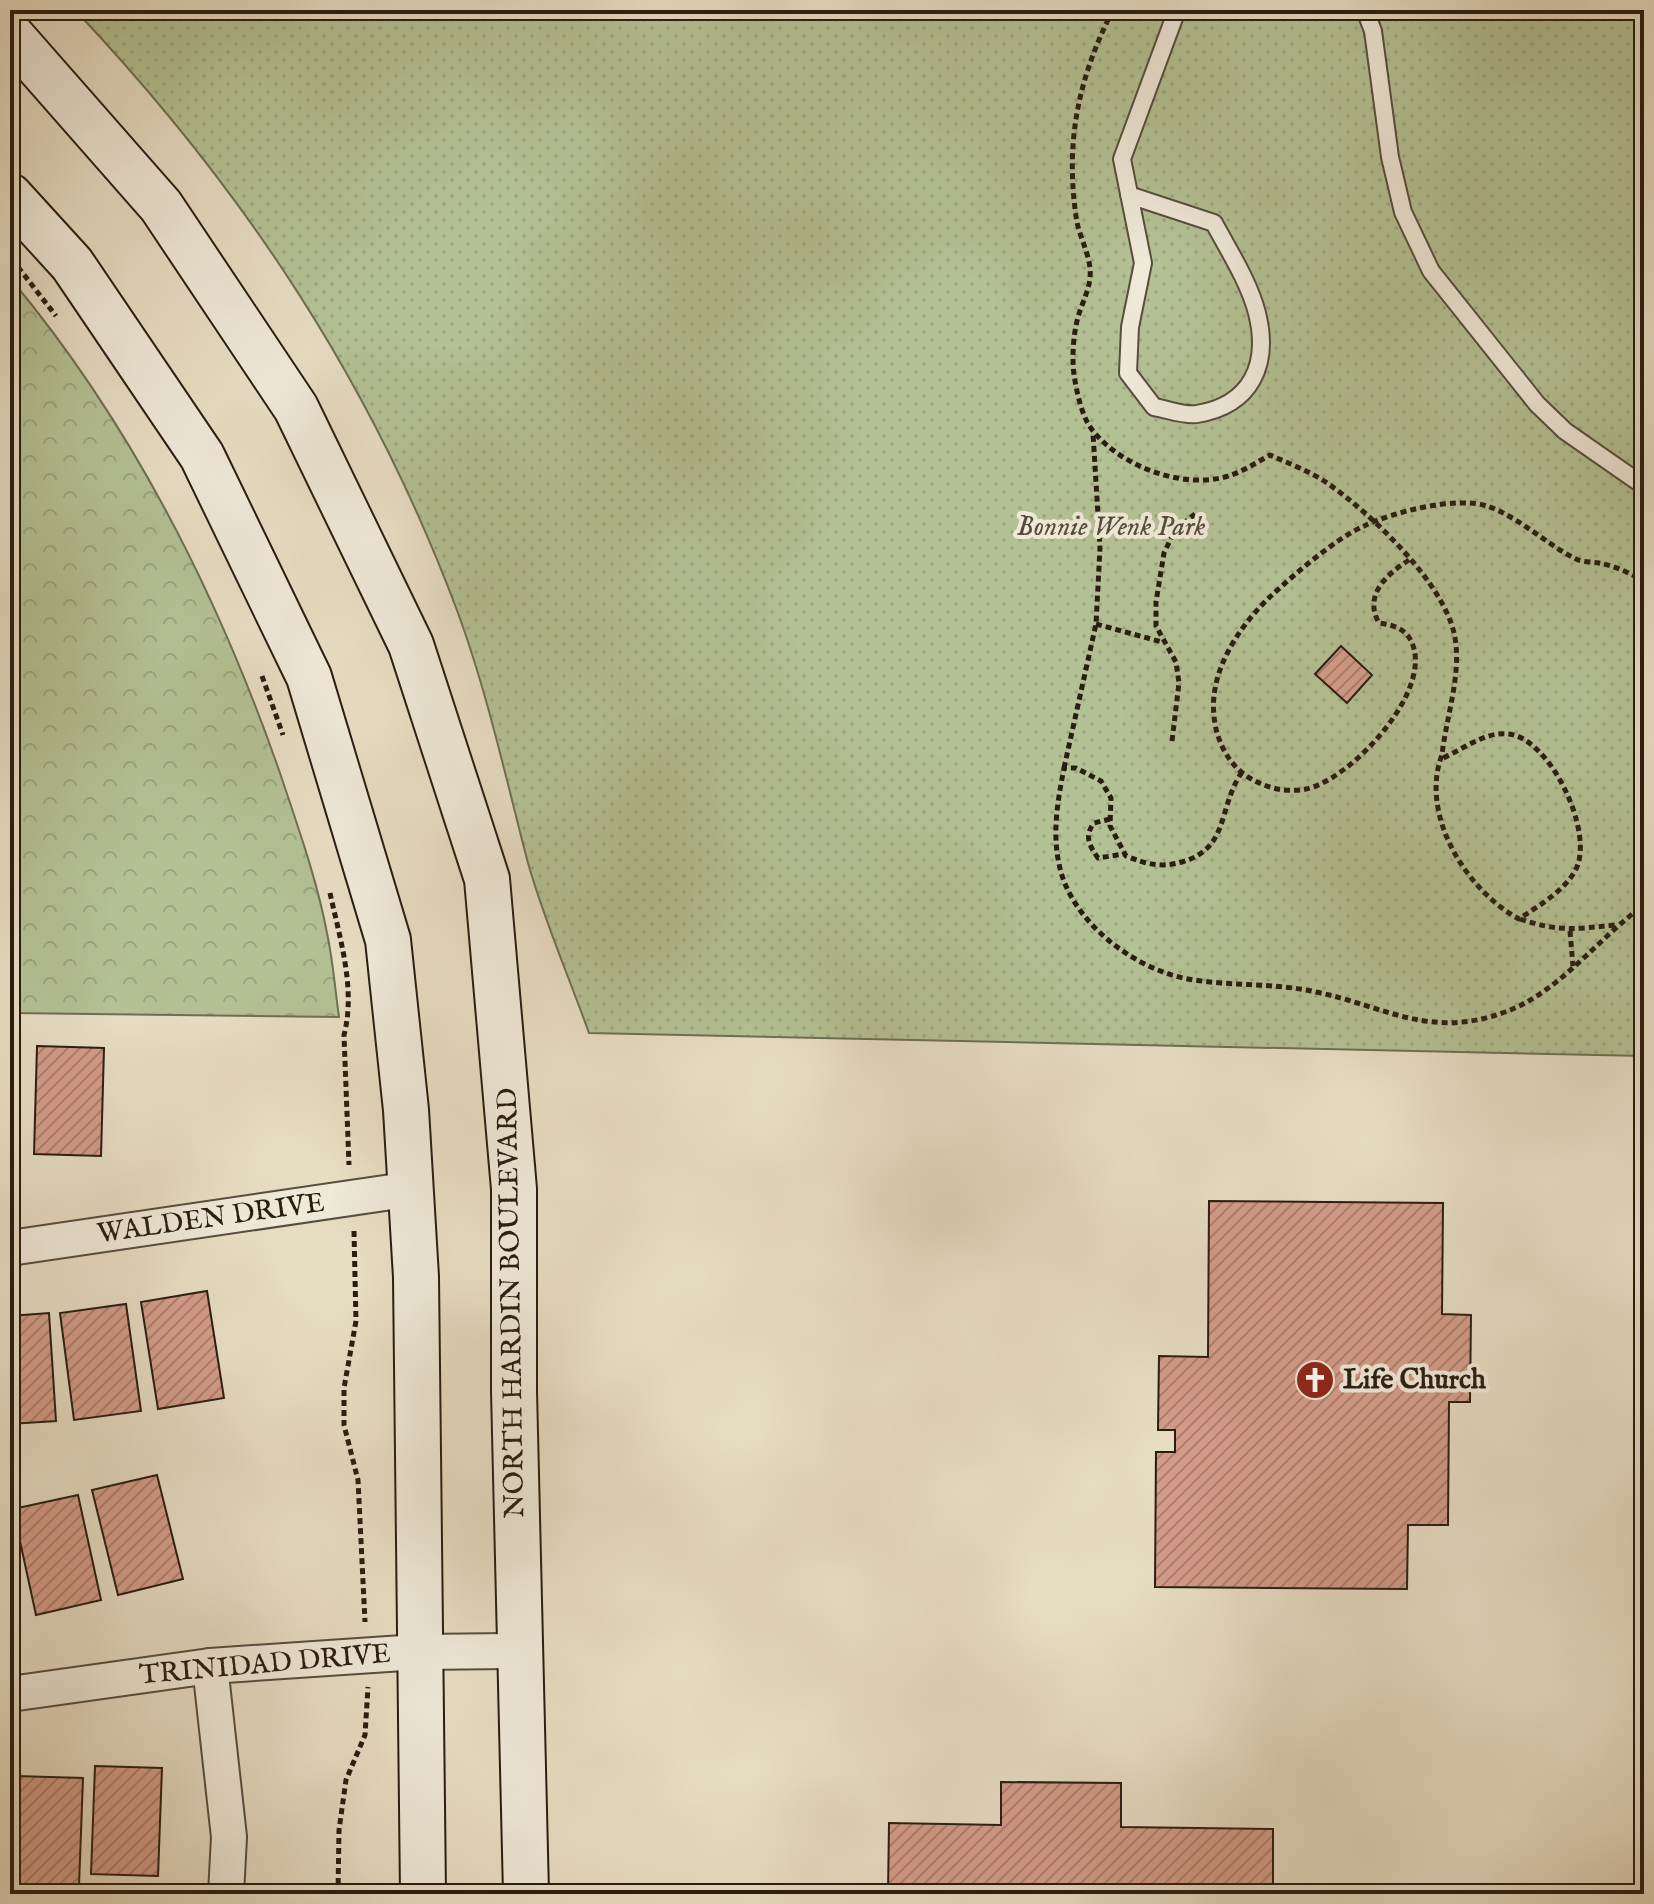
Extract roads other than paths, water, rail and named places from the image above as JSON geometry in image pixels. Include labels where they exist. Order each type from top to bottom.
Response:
[{"type":"main road","name":"NORTH HARDIN BOULEVARD","points":[[10,34],[161,206],[296,408],[411,645],[487,879],[514,1189],[514,1391],[526,1894]]},
{"type":"main road","points":[[10,196],[72,264],[202,456],[309,677],[388,940],[412,1189],[423,1894]]},
{"type":"street","name":"WALDEN DRIVE","points":[[10,1248],[412,1189]]},
{"type":"street","name":"TRINIDAD DRIVE","points":[[10,1694],[210,1666],[418,1652],[520,1651]]},
{"type":"street","points":[[210,1666],[229,1837],[226,1894]]},
{"type":"lane","points":[[1129,195],[1214,223],[1257,312],[1262,350],[1255,377],[1236,401],[1194,415],[1154,407],[1128,373],[1130,327],[1143,263],[1129,195],[1122,159],[1177,10]]},
{"type":"lane","points":[[1365,10],[1373,31],[1390,157],[1403,212],[1431,271],[1537,404],[1565,431],[1644,486]]},
{"type":"place","name":"Life Church","points":[[1315,1380]]},
{"type":"park label","name":"Bonnie Wenk Park","points":[[1111,527]]}]
